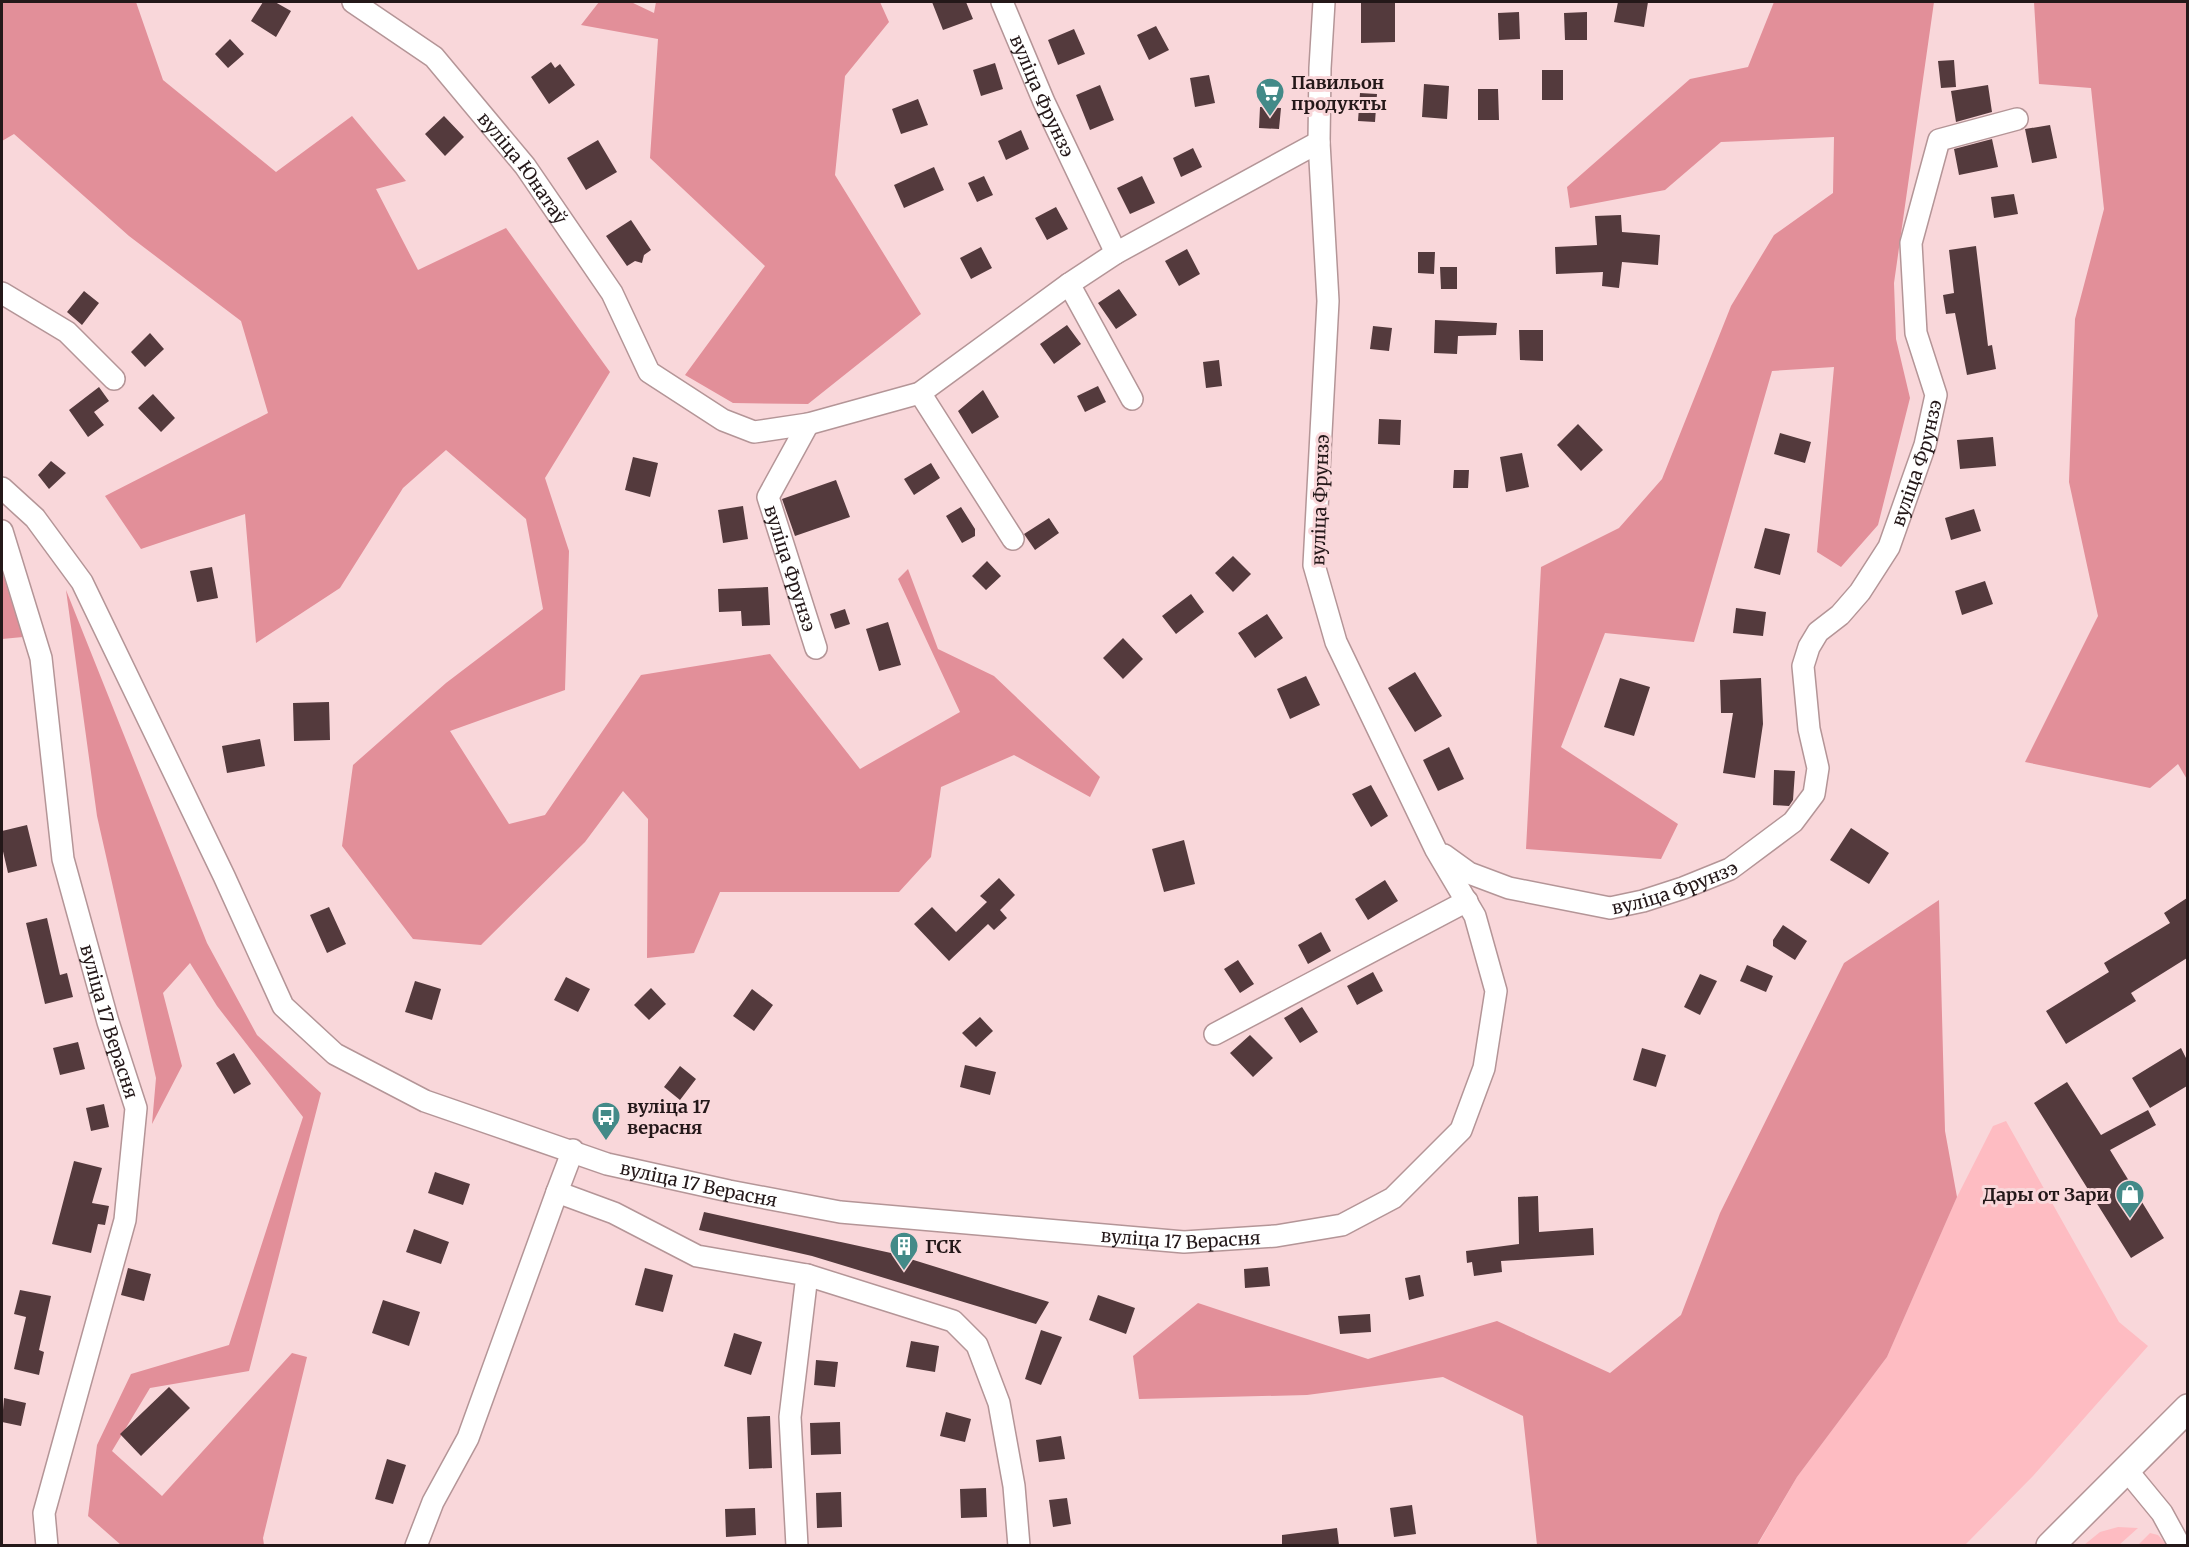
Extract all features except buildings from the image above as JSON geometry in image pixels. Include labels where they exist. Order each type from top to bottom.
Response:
[{"type":"main road","points":[[2050,1545],[2187,1408]]},
{"type":"street","name":"вуліца Фрунзэ","points":[[1002,2],[1044,102],[1116,253]]},
{"type":"street","name":"вуліца Фрунзэ","points":[[1324,2],[1319,142],[1328,302],[1314,565],[1336,642],[1436,850],[1469,873],[1509,888],[1610,908],[1673,892],[1730,868],[1793,822],[1814,794],[1818,768],[1809,729],[1803,666],[1809,647],[1818,632],[1840,615],[1860,592],[1888,547],[1925,445],[1935,395],[1916,333],[1911,243],[1939,140],[2017,119]]},
{"type":"street","name":"вуліца Юнатаў","points":[[361,3],[434,57],[525,166],[612,293],[649,372],[723,420],[754,432],[808,424]]},
{"type":"street","points":[[808,424],[920,393],[1069,284],[1116,253],[1319,142]]},
{"type":"street","points":[[1069,284],[1132,399]]},
{"type":"street","points":[[2,293],[67,332],[114,379]]},
{"type":"street","points":[[920,393],[1013,539]]},
{"type":"street","name":"вуліца Фрунзэ","points":[[808,424],[768,497],[816,648]]},
{"type":"street","name":"вуліца 17 Верасня","points":[[2,488],[35,518],[82,582],[224,876],[283,1006],[335,1054],[425,1101],[573,1150],[607,1164],[729,1191],[840,1212],[1184,1242],[1276,1236],[1342,1225],[1393,1198],[1461,1130],[1484,1068],[1496,991],[1475,916],[1436,850]]},
{"type":"street","name":"вуліца 17 Верасня","points":[[2,531],[41,658],[63,860],[108,1023],[136,1108],[125,1220],[44,1513],[47,1545]]},
{"type":"street","points":[[1215,1034],[1467,901]]},
{"type":"street","points":[[416,1545],[433,1502],[468,1438],[573,1150]]},
{"type":"street","points":[[557,1192],[614,1213],[696,1256],[807,1275],[953,1321],[977,1345],[999,1403],[1014,1486],[1019,1545]]},
{"type":"street","points":[[797,1545],[790,1417],[807,1275]]},
{"type":"street","points":[[2125,1468],[2162,1513],[2180,1545]]},
{"type":"shaded area","points":[[2,2],[136,2],[163,80],[276,172],[352,116],[406,181],[376,189],[418,270],[506,228],[610,372],[545,478],[569,551],[565,690],[450,731],[509,824],[545,815],[641,675],[770,654],[860,769],[960,712],[898,579],[908,569],[938,649],[994,676],[1100,777],[1090,797],[1014,755],[941,787],[931,857],[899,892],[720,892],[694,953],[647,958],[648,819],[623,791],[585,842],[481,945],[413,939],[342,846],[353,765],[446,683],[543,609],[526,519],[446,450],[403,488],[340,588],[256,643],[245,514],[141,549],[105,496],[268,413],[241,321],[129,236],[14,134],[2,141]]},
{"type":"shaded area","points":[[599,2],[631,2],[654,13],[656,2],[880,2],[889,22],[845,76],[835,175],[921,314],[808,404],[733,403],[685,375],[765,266],[650,158],[658,39],[581,25]]},
{"type":"shaded area","points":[[1774,2],[1934,2],[1894,283],[1896,339],[1910,398],[1878,525],[1841,567],[1817,552],[1834,367],[1772,371],[1694,642],[1605,633],[1561,747],[1678,824],[1661,859],[1526,849],[1541,567],[1619,528],[1662,479],[1731,306],[1774,235],[1833,193],[1834,137],[1721,142],[1665,190],[1570,208],[1567,187],[1690,79],[1748,67]]},
{"type":"shaded area","points":[[2034,2],[2187,2],[2188,781],[2178,764],[2150,788],[2025,762],[2098,616],[2069,482],[2075,319],[2104,209],[2091,88],[2039,84]]},
{"type":"shaded area","points":[[2,571],[23,637],[2,639]]},
{"type":"shaded area","points":[[66,590],[207,943],[257,1035],[321,1093],[249,1371],[150,1388],[112,1451],[162,1496],[292,1353],[307,1357],[263,1538],[264,1545],[121,1545],[88,1516],[97,1445],[131,1374],[229,1345],[303,1117],[217,1006],[190,963],[163,993],[182,1066],[152,1124],[156,1078],[97,816]]},
{"type":"shaded area","points":[[1939,900],[1945,1131],[1957,1197],[1887,1357],[1797,1477],[1757,1545],[1537,1545],[1523,1416],[1443,1377],[1307,1395],[1139,1399],[1133,1356],[1198,1303],[1368,1359],[1497,1321],[1610,1373],[1681,1315],[1720,1213],[1844,963]]},
{"type":"shaded area","points":[[2006,1121],[2119,1322],[2148,1346],[2033,1476],[1965,1545],[1757,1546],[1797,1477],[1887,1357],[1957,1197],[1993,1126]]},
{"type":"shaded area","points":[[2118,1527],[2138,1528],[2119,1545],[2084,1545],[2100,1532]]},
{"type":"shaded area","points":[[2150,1533],[2158,1535],[2168,1546],[2137,1546]]},
{"type":"place","name":"Павильон продукты","points":[[1270,118]]},
{"type":"place","name":"вуліца 17 верасня","points":[[606,1142]]},
{"type":"place","name":"Дары от Зари","points":[[2130,1220]]},
{"type":"place","name":"ГСК","points":[[904,1272]]}]
